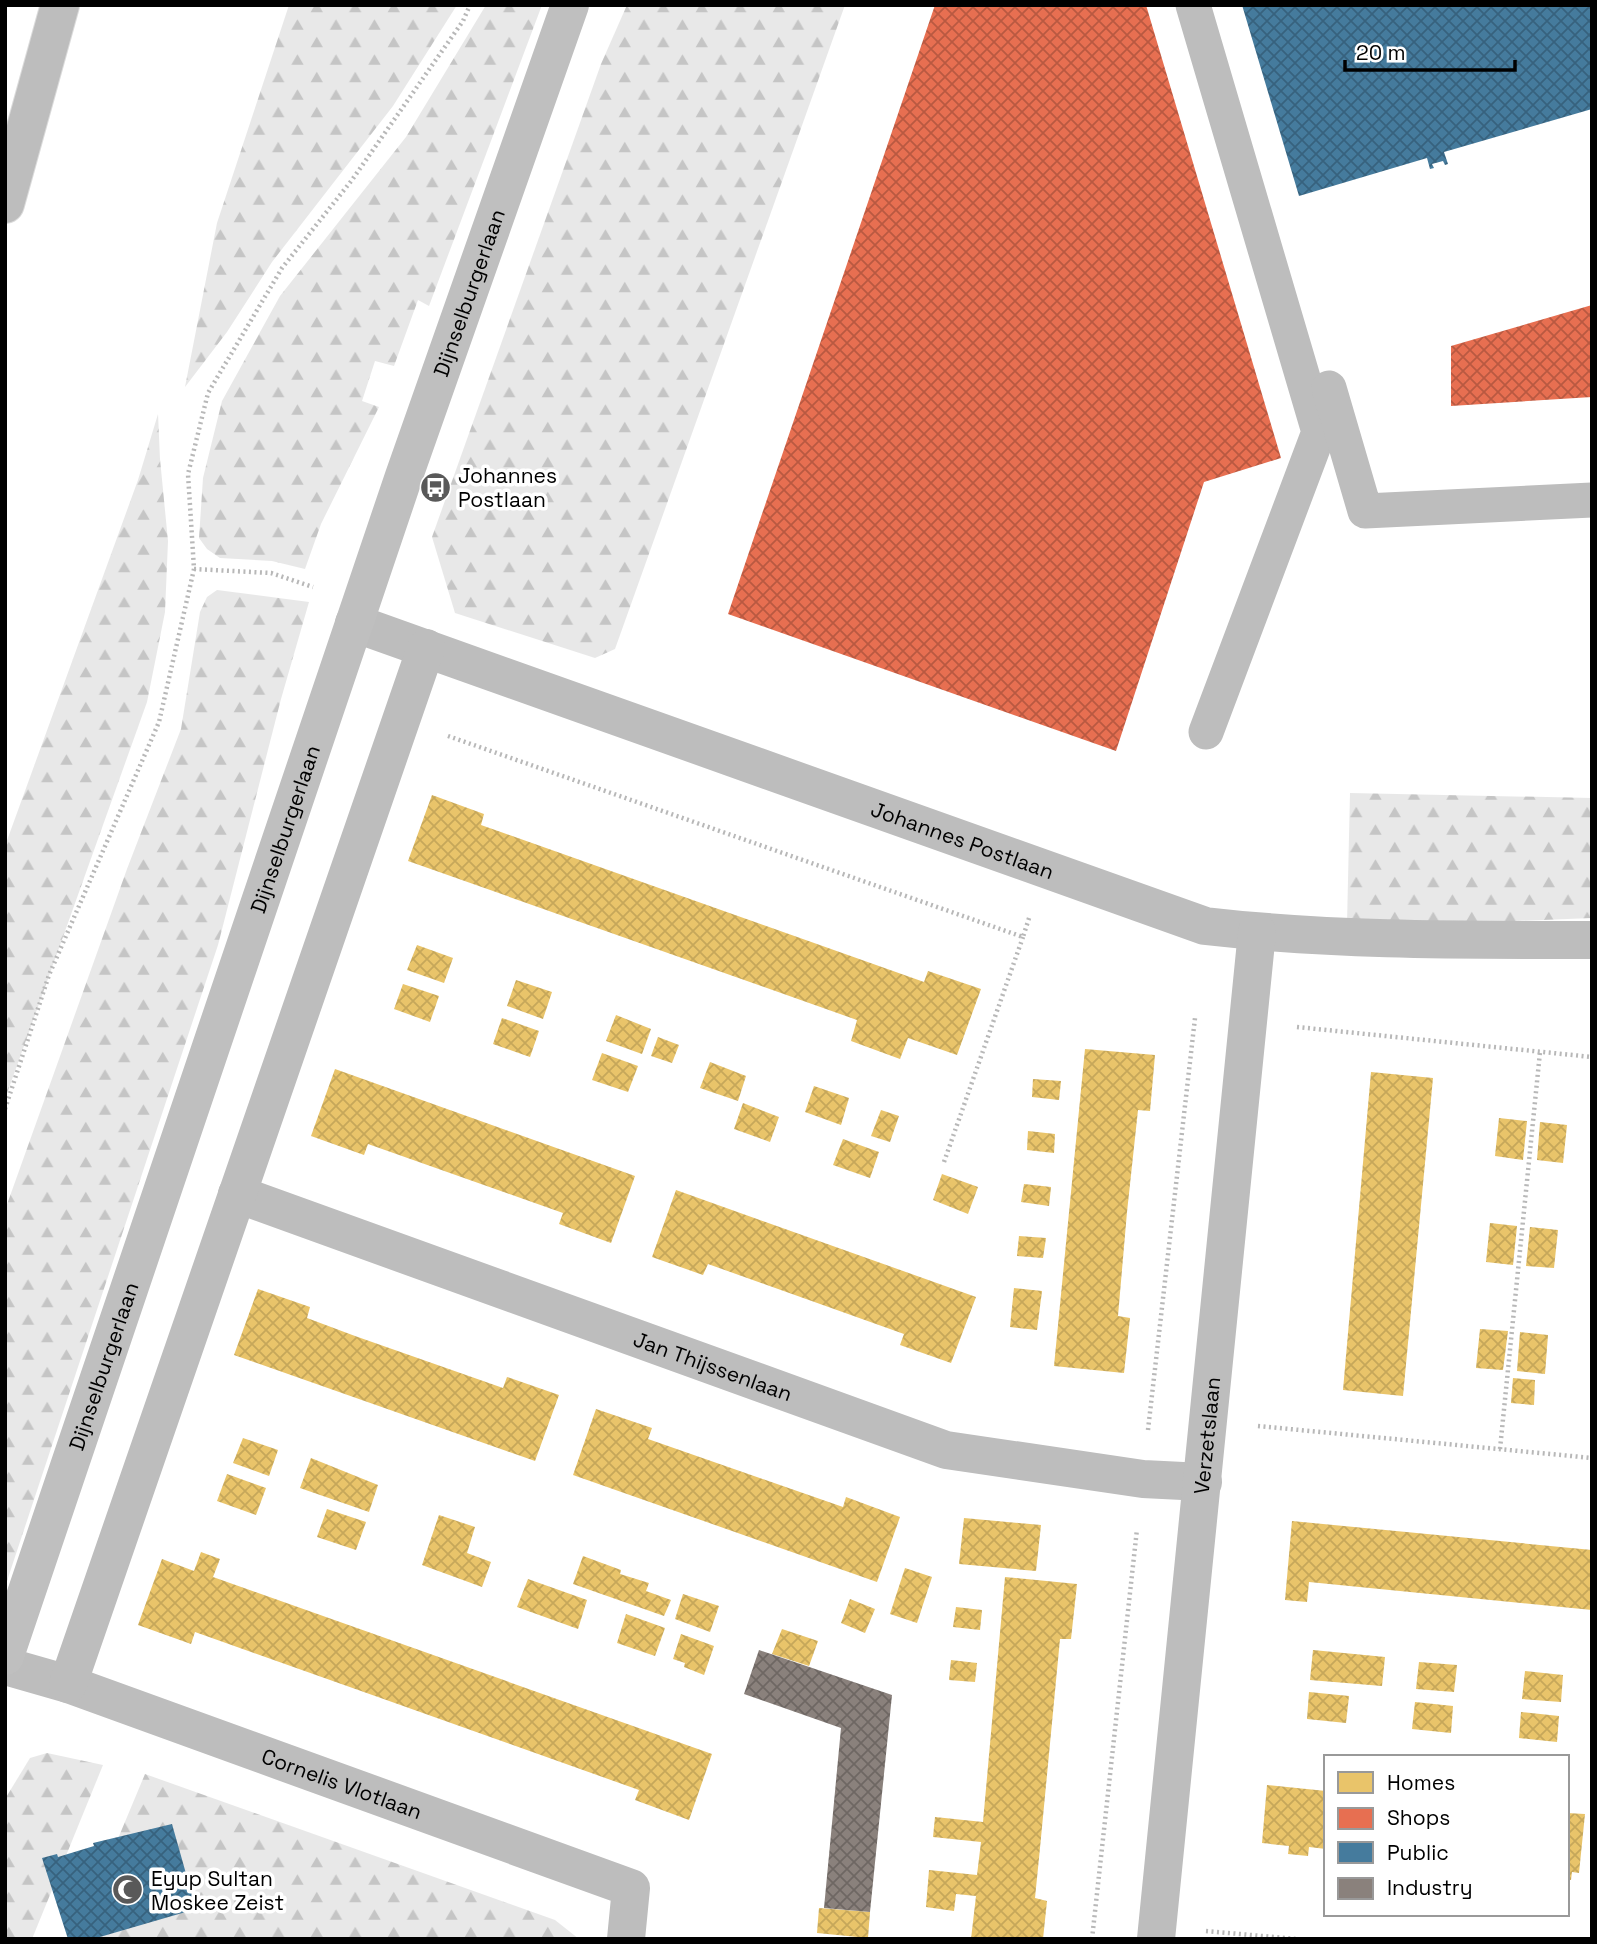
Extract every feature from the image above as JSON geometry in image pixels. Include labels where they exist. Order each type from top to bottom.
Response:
[{"type":"main road","points":[[5,204],[60,5]]},
{"type":"main road","name":"Dijnselburgerlaan","points":[[5,1656],[354,623],[570,5]]},
{"type":"main road","name":"Johannes Postlaan","points":[[354,623],[1205,926],[1257,932],[1404,940],[1592,940]]},
{"type":"main road","points":[[68,1684],[426,649]]},
{"type":"main road","name":"Verzetslaan","points":[[1157,1933],[1257,932]]},
{"type":"main road","name":"Jan Thijssenlaan","points":[[237,1194],[946,1450],[1143,1479],[1203,1482]]},
{"type":"main road","name":"Cornelis Vlotlaan","points":[[5,1666],[68,1684],[631,1888],[626,1939]]},
{"type":"lane","points":[[1193,5],[1319,432],[1206,732]]},
{"type":"lane","points":[[1298,362],[1326,380],[1365,511],[1592,500]]},
{"type":"path","points":[[5,1109],[49,975],[159,722],[194,569],[188,474],[208,393],[282,268],[352,180],[463,21],[470,5]]},
{"type":"path","points":[[194,569],[271,573],[317,589],[354,623]]},
{"type":"path","points":[[401,720],[1023,937]]},
{"type":"path","points":[[944,1163],[1044,869]]},
{"type":"path","points":[[1247,1022],[1592,1057]]},
{"type":"path","points":[[1500,1449],[1540,1052]]},
{"type":"path","points":[[1208,1421],[1592,1458]]},
{"type":"path","points":[[1157,1933],[1296,1939]]},
{"type":"green space","points":[[289,5],[457,5],[393,106],[272,262],[227,332],[185,387],[217,223]]},
{"type":"green space","points":[[486,5],[542,5],[429,306],[418,300],[394,366],[375,361],[362,401],[379,407],[321,524],[305,569],[272,561],[220,558],[207,549],[199,538],[203,478],[222,401],[280,296],[406,137]]},
{"type":"green space","points":[[627,5],[845,5],[615,649],[595,658],[455,613],[432,537],[601,64]]},
{"type":"green space","points":[[158,414],[168,541],[165,612],[147,702],[5,1099],[5,846],[138,480]]},
{"type":"green space","points":[[217,590],[309,602],[281,699],[218,945],[5,1587],[5,1210],[127,869],[181,729],[200,612],[207,597]]},
{"type":"green space","points":[[1350,793],[1592,798],[1592,918],[1364,927],[1347,924]]},
{"type":"green space","points":[[47,1753],[103,1765],[32,1939],[5,1939],[5,1799],[30,1758]]},
{"type":"green space","points":[[145,1774],[555,1920],[579,1939],[76,1939]]},
{"type":"building: Homes","points":[[432,795],[484,814],[481,825],[924,982],[928,971],[981,989],[957,1055],[908,1038],[900,1059],[851,1041],[857,1020],[408,861]]},
{"type":"building: Homes","points":[[417,945],[453,958],[444,983],[407,970]]},
{"type":"building: Homes","points":[[516,980],[552,992],[543,1019],[507,1006]]},
{"type":"building: Homes","points":[[403,984],[439,996],[430,1022],[394,1009]]},
{"type":"building: Homes","points":[[616,1015],[651,1029],[642,1054],[606,1041]]},
{"type":"building: Homes","points":[[502,1018],[539,1031],[530,1057],[493,1044]]},
{"type":"building: Homes","points":[[658,1037],[679,1045],[672,1063],[651,1056]]},
{"type":"building: Homes","points":[[1085,1049],[1155,1055],[1150,1111],[1138,1110],[1127,1212],[1118,1316],[1130,1318],[1124,1373],[1054,1366]]},
{"type":"building: Homes","points":[[602,1053],[638,1066],[628,1092],[592,1080]]},
{"type":"building: Homes","points":[[710,1062],[746,1076],[738,1101],[700,1088]]},
{"type":"building: Homes","points":[[335,1069],[635,1176],[611,1243],[559,1224],[563,1213],[368,1144],[364,1155],[311,1136]]},
{"type":"building: Homes","points":[[1371,1072],[1433,1078],[1403,1396],[1343,1390]]},
{"type":"building: Homes","points":[[1033,1079],[1061,1081],[1059,1100],[1032,1097]]},
{"type":"building: Homes","points":[[814,1086],[849,1098],[841,1125],[805,1112]]},
{"type":"building: Homes","points":[[743,1103],[779,1117],[770,1142],[734,1129]]},
{"type":"building: Homes","points":[[881,1110],[899,1116],[890,1142],[871,1136]]},
{"type":"building: Homes","points":[[1499,1118],[1527,1121],[1523,1160],[1495,1156]]},
{"type":"building: Homes","points":[[1540,1122],[1567,1125],[1563,1163],[1537,1160]]},
{"type":"building: Homes","points":[[1028,1131],[1055,1134],[1054,1153],[1027,1150]]},
{"type":"building: Homes","points":[[843,1139],[879,1152],[870,1178],[833,1165]]},
{"type":"building: Homes","points":[[942,1174],[978,1187],[968,1214],[933,1200]]},
{"type":"building: Homes","points":[[1024,1184],[1051,1187],[1049,1206],[1021,1202]]},
{"type":"building: Homes","points":[[676,1190],[976,1297],[951,1363],[900,1345],[904,1334],[708,1264],[703,1275],[652,1257]]},
{"type":"building: Homes","points":[[1490,1223],[1517,1226],[1513,1265],[1486,1262]]},
{"type":"building: Homes","points":[[1530,1227],[1558,1230],[1554,1268],[1526,1266]]},
{"type":"building: Homes","points":[[1019,1236],[1046,1238],[1043,1258],[1017,1256]]},
{"type":"building: Homes","points":[[1014,1288],[1042,1291],[1037,1330],[1010,1327]]},
{"type":"building: Homes","points":[[258,1289],[310,1307],[307,1318],[355,1336],[503,1388],[507,1377],[559,1395],[535,1461],[234,1355]]},
{"type":"building: Homes","points":[[1480,1329],[1508,1331],[1503,1370],[1476,1368]]},
{"type":"building: Homes","points":[[1520,1332],[1548,1335],[1545,1374],[1517,1371]]},
{"type":"building: Homes","points":[[1513,1378],[1535,1380],[1534,1405],[1511,1403]]},
{"type":"building: Homes","points":[[596,1409],[652,1428],[648,1439],[843,1507],[846,1497],[900,1517],[877,1582],[573,1475]]},
{"type":"building: Homes","points":[[243,1438],[278,1450],[269,1476],[233,1463]]},
{"type":"building: Homes","points":[[311,1458],[378,1485],[369,1512],[300,1488]]},
{"type":"building: Homes","points":[[227,1474],[266,1488],[256,1515],[217,1501]]},
{"type":"building: Homes","points":[[327,1509],[366,1522],[356,1550],[317,1537]]},
{"type":"building: Homes","points":[[439,1515],[475,1527],[467,1553],[491,1562],[482,1587],[422,1565]]},
{"type":"building: Homes","points":[[964,1518],[1041,1525],[1036,1571],[959,1564]]},
{"type":"building: Homes","points":[[1292,1521],[1592,1550],[1592,1610],[1309,1582],[1307,1602],[1285,1600]]},
{"type":"building: Homes","points":[[201,1552],[220,1559],[213,1577],[712,1754],[689,1820],[635,1800],[639,1790],[195,1632],[191,1644],[138,1625],[162,1559],[194,1571]]},
{"type":"building: Homes","points":[[583,1556],[621,1570],[620,1574],[649,1583],[646,1591],[671,1600],[664,1616],[573,1584]]},
{"type":"building: Homes","points":[[905,1568],[932,1577],[917,1623],[890,1614]]},
{"type":"building: Homes","points":[[1005,1577],[1077,1584],[1071,1639],[1060,1639],[1035,1898],[1047,1901],[1043,1939],[971,1939],[976,1896],[956,1894],[954,1911],[926,1907],[929,1870],[977,1875],[981,1842],[933,1837],[935,1817],[983,1822]]},
{"type":"building: Homes","points":[[528,1579],[587,1600],[578,1629],[517,1607]]},
{"type":"building: Homes","points":[[683,1594],[719,1606],[710,1632],[675,1619]]},
{"type":"building: Homes","points":[[850,1599],[875,1609],[865,1633],[841,1623]]},
{"type":"building: Homes","points":[[956,1607],[982,1610],[980,1630],[953,1627]]},
{"type":"building: Homes","points":[[626,1614],[665,1628],[655,1656],[617,1643]]},
{"type":"building: Homes","points":[[782,1629],[818,1641],[809,1666],[772,1654]]},
{"type":"building: Homes","points":[[681,1634],[714,1646],[704,1675],[673,1659]]},
{"type":"building: Homes","points":[[1313,1650],[1385,1657],[1382,1686],[1310,1680]]},
{"type":"building: Homes","points":[[951,1660],[977,1663],[975,1682],[949,1680]]},
{"type":"building: Homes","points":[[1419,1662],[1457,1665],[1454,1692],[1416,1689]]},
{"type":"building: Homes","points":[[1525,1671],[1563,1675],[1561,1702],[1522,1699]]},
{"type":"building: Homes","points":[[1309,1692],[1349,1696],[1346,1723],[1307,1719]]},
{"type":"building: Homes","points":[[1415,1702],[1453,1706],[1451,1733],[1412,1729]]},
{"type":"building: Homes","points":[[1521,1712],[1559,1716],[1557,1742],[1519,1738]]},
{"type":"building: Homes","points":[[1267,1785],[1324,1791],[1324,1849],[1309,1847],[1308,1856],[1288,1854],[1289,1846],[1262,1843]]},
{"type":"building: Homes","points":[[1569,1813],[1585,1814],[1579,1873],[1572,1872],[1571,1880]]},
{"type":"building: Homes","points":[[819,1908],[870,1912],[868,1938],[817,1933]]},
{"type":"building: Shops","points":[[935,5],[1146,5],[1281,458],[1204,482],[1116,751],[728,614]]},
{"type":"building: Shops","points":[[1592,305],[1592,397],[1451,406],[1451,346]]},
{"type":"building: Public","points":[[1242,5],[1592,5],[1592,109],[1444,152],[1448,164],[1445,165],[1443,161],[1432,164],[1434,168],[1430,169],[1427,158],[1299,196]]},
{"type":"building: Public","points":[[172,1824],[196,1909],[93,1939],[68,1939],[42,1858],[57,1854],[58,1857],[94,1846],[93,1843]]},
{"type":"building: Industry","points":[[759,1650],[892,1695],[870,1912],[824,1908],[841,1728],[744,1694]]},
{"type":"place","name":"Johannes Postlaan","points":[[435,487]]},
{"type":"place","name":"Eyup Sultan Moskee Zeist","points":[[128,1890]]}]
